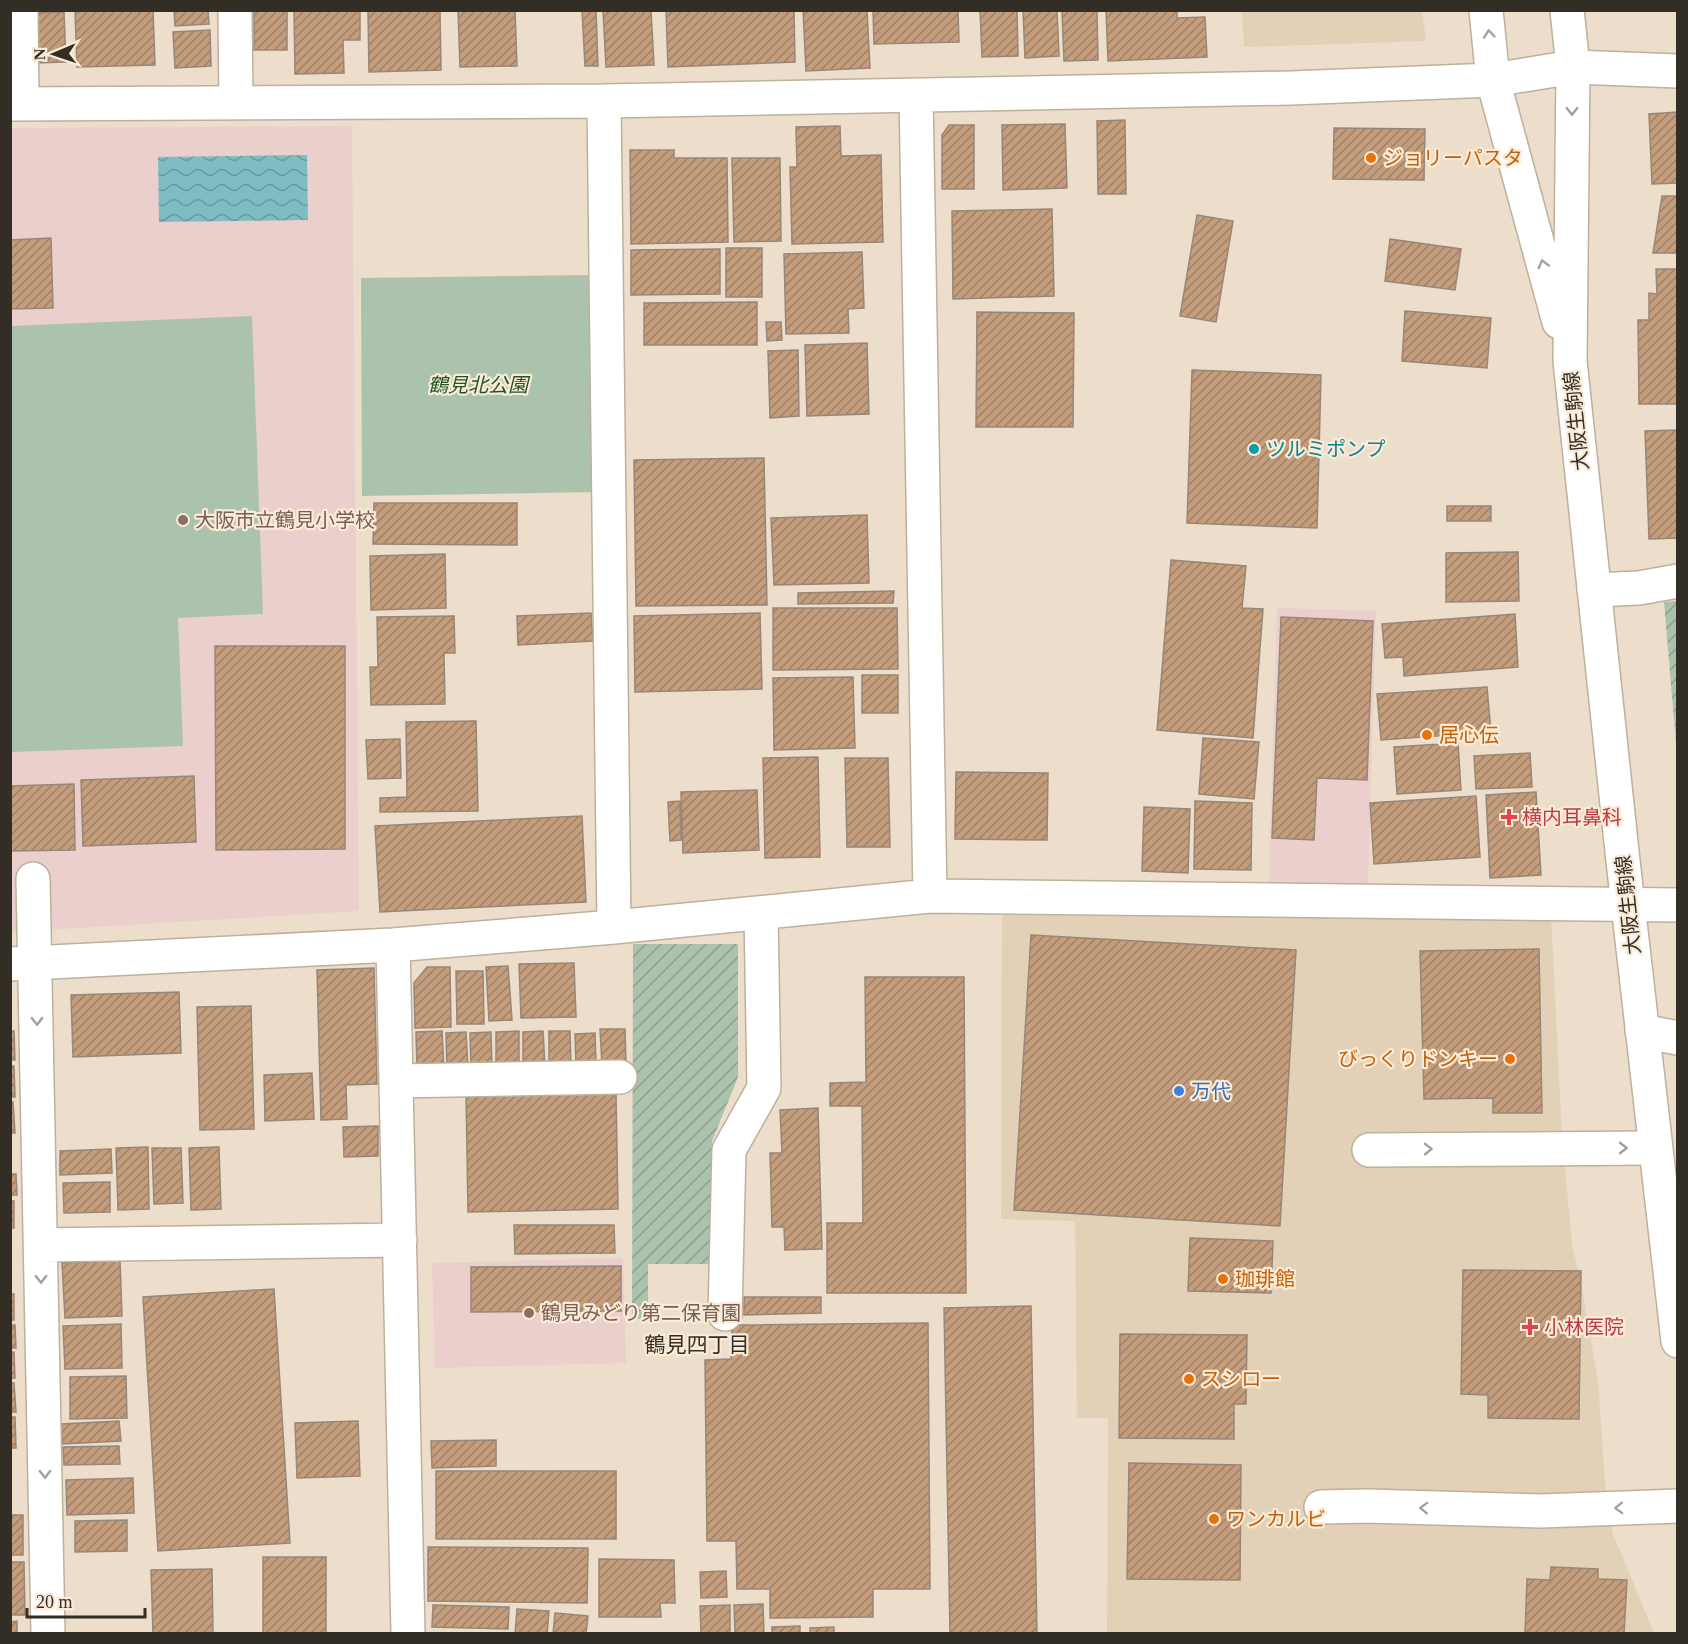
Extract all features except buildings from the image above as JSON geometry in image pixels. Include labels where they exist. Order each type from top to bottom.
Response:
[{"type":"street","points":[[21,10],[16,104],[604,101],[1292,88],[1493,80],[1573,67],[1677,71]]},
{"type":"street","points":[[235,10],[236,103]]},
{"type":"street","name":"大阪生駒線","points":[[1486,10],[1493,80],[1570,361]]},
{"type":"street","name":"大阪生駒線","points":[[1567,10],[1573,67],[1570,361],[1627,903],[1677,1341]]},
{"type":"street","points":[[916,95],[930,896]]},
{"type":"street","points":[[604,101],[614,927]]},
{"type":"street","points":[[1594,590],[1639,588],[1677,580]]},
{"type":"street","points":[[33,879],[23,964],[41,1245],[48,1634]]},
{"type":"street","points":[[23,964],[393,945],[614,927],[930,896],[1677,905]]},
{"type":"street","points":[[725,1314],[729,1150],[764,1088],[761,913]]},
{"type":"street","points":[[393,945],[408,1634]]},
{"type":"street","points":[[1642,1031],[1677,1038]]},
{"type":"street","points":[[396,1082],[620,1077]]},
{"type":"street","points":[[1369,1150],[1656,1148]]},
{"type":"street","points":[[41,1245],[400,1240]]},
{"type":"street","points":[[1321,1507],[1367,1506],[1541,1511],[1677,1506]]},
{"type":"shaded area","points":[[1242,11],[1422,11],[1426,41],[1244,47]]},
{"type":"shaded area","name":"大阪市立鶴見小学校","points":[[352,126],[359,911],[11,932],[11,128]]},
{"type":"shaded area","points":[[1277,608],[1376,611],[1368,885],[1269,882]]},
{"type":"shaded area","points":[[1002,915],[1282,917],[1551,915],[1562,1137],[1572,1244],[1598,1381],[1606,1498],[1613,1534],[1654,1633],[1107,1633],[1108,1418],[1077,1418],[1075,1221],[1001,1219]]},
{"type":"shaded area","name":"鶴見みどり第二保育園","points":[[623,1258],[626,1363],[435,1368],[432,1263]]},
{"type":"green space","name":"鶴見北公園","points":[[593,275],[597,492],[362,496],[361,278]]},
{"type":"green space","points":[[252,316],[263,614],[178,618],[183,746],[11,752],[11,326]]},
{"type":"green space","points":[[1678,601],[1677,755],[1664,602]]},
{"type":"green space","points":[[633,944],[738,944],[738,1077],[712,1141],[712,1264],[648,1264],[648,1319],[632,1319]]},
{"type":"water","points":[[307,155],[308,220],[159,222],[158,157]]},
{"type":"place","name":"ジョリーパスタ","points":[[1371,158]]},
{"type":"place","name":"ツルミポンプ","points":[[1254,449]]},
{"type":"place","name":"大阪市立鶴見小学校","points":[[183,520]]},
{"type":"place","name":"居心伝","points":[[1427,735]]},
{"type":"place","name":"横内耳鼻科","points":[[1509,817]]},
{"type":"place","name":"びっくりドンキー","points":[[1510,1059]]},
{"type":"place","name":"万代","points":[[1179,1091]]},
{"type":"place","name":"珈琲館","points":[[1223,1279]]},
{"type":"place","name":"鶴見みどり第二保育園","points":[[529,1313]]},
{"type":"place","name":"小林医院","points":[[1530,1327]]},
{"type":"place","name":"スシロー","points":[[1189,1379]]},
{"type":"place","name":"ワンカルビ","points":[[1214,1519]]},
{"type":"district","name":"鶴見四丁目","points":[[697,1345]]}]
